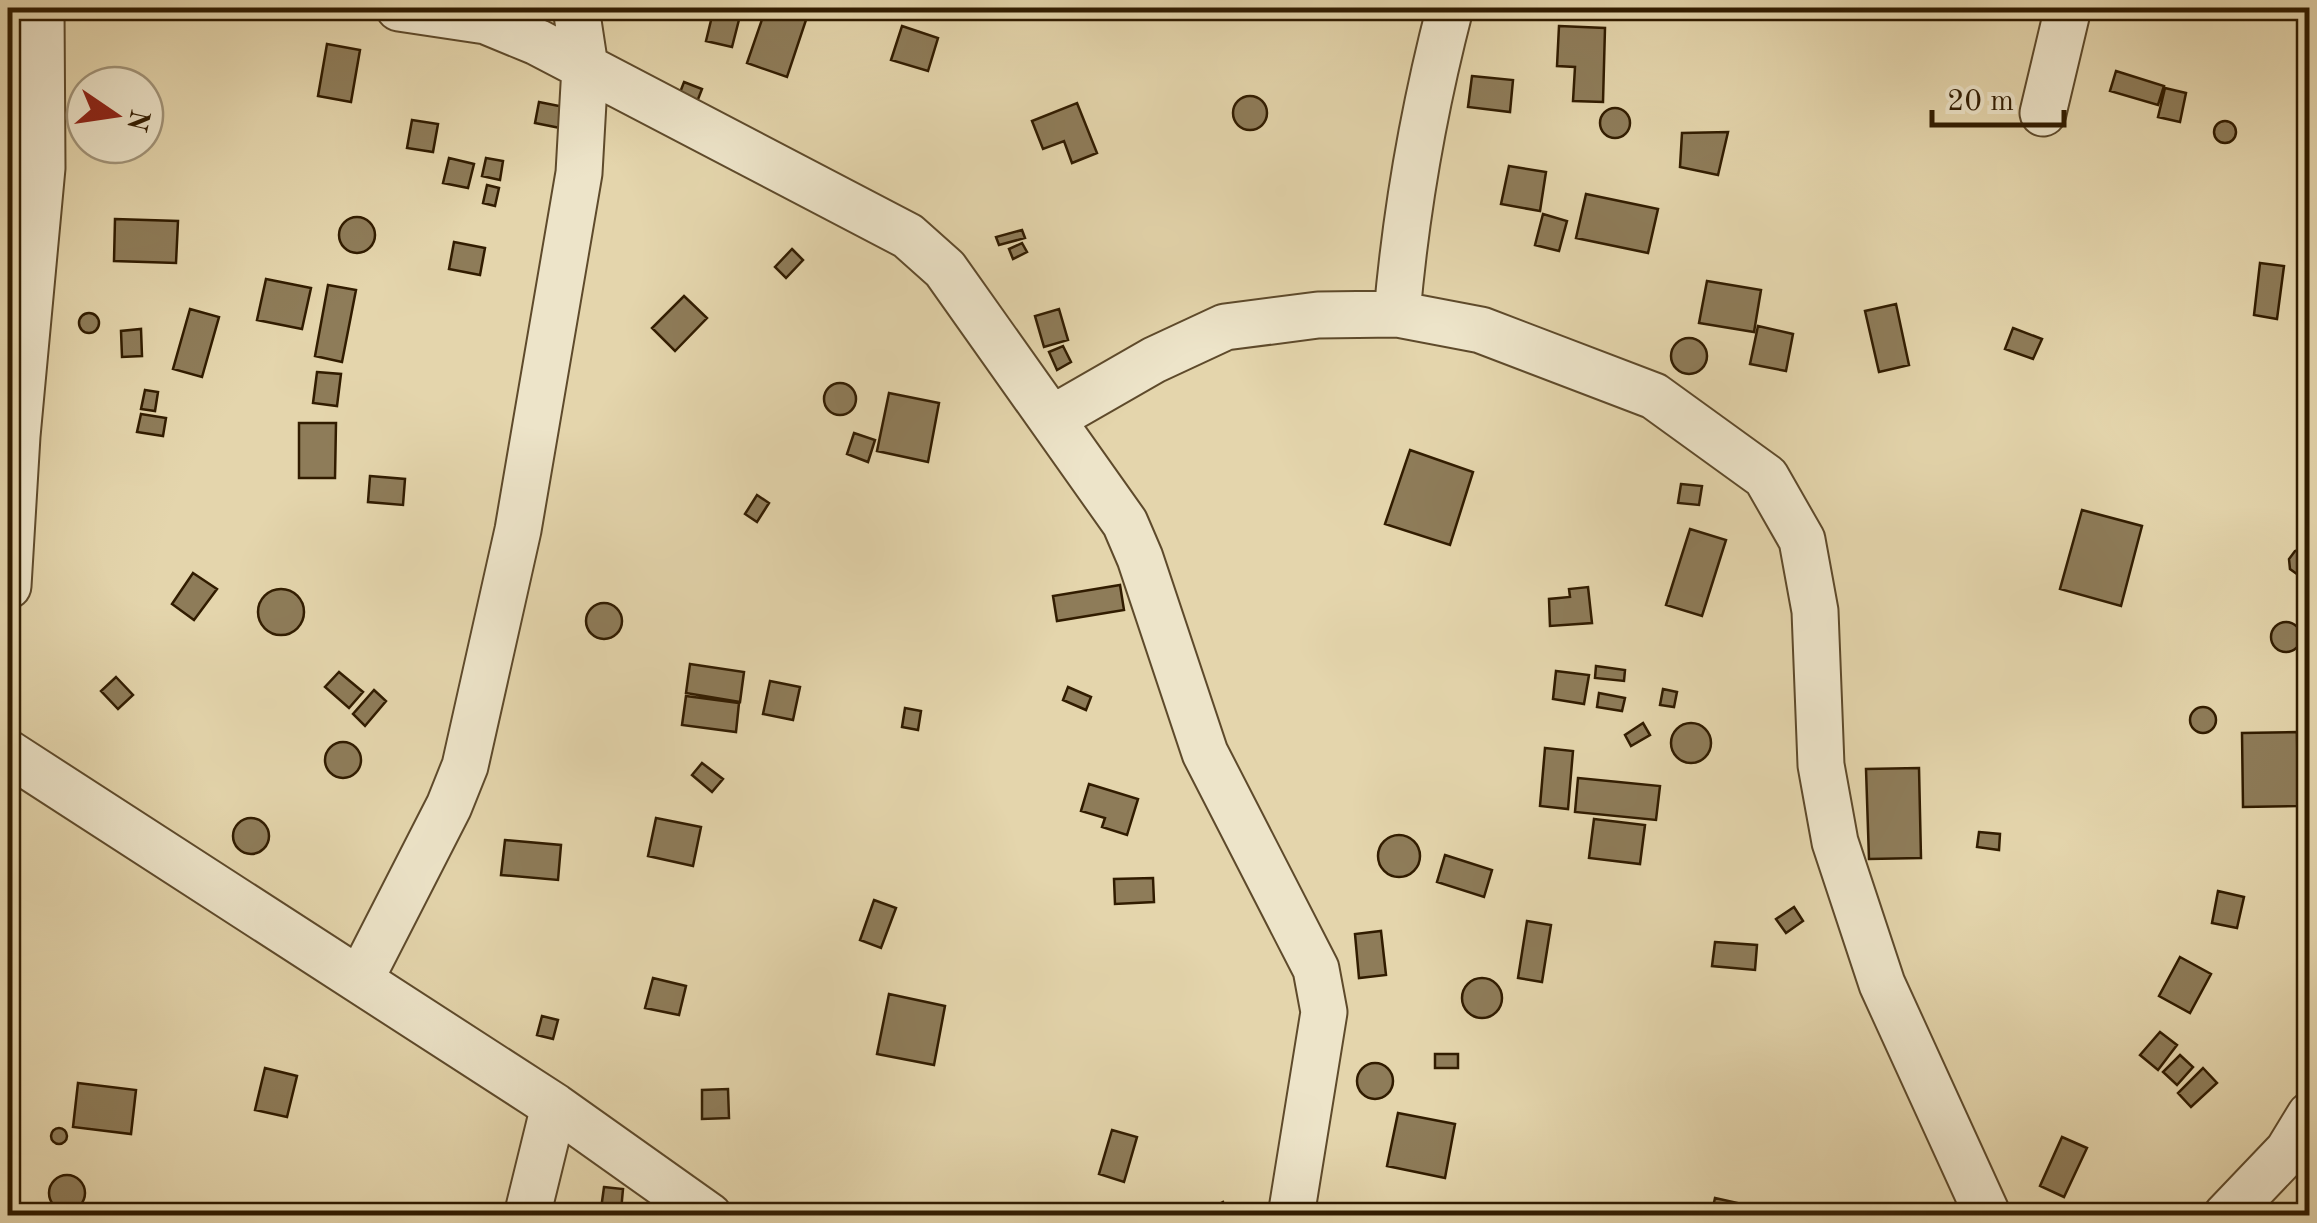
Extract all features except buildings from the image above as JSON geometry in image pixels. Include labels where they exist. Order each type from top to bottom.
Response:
[{"type":"street","points":[[8,586],[18,416],[42,168],[41,8]]},
{"type":"street","points":[[399,8],[487,14],[908,236],[946,269],[1125,523],[1205,754],[1316,969],[1324,1012],[1291,1216]]},
{"type":"street","points":[[360,980],[465,766],[518,530],[579,173],[584,67],[576,8]]},
{"type":"street","points":[[1398,314],[1402,249],[1428,95],[1450,8]]},
{"type":"street","points":[[2043,113],[2068,8]]},
{"type":"street","points":[[1054,418],[1154,360],[1224,328],[1318,315],[1398,314],[1481,330],[1654,396],[1766,477],[1802,540],[1814,612],[1821,765],[1834,842],[1882,984],[1988,1216]]},
{"type":"street","points":[[8,753],[554,1106],[709,1216]]},
{"type":"street","points":[[527,1216],[554,1106]]},
{"type":"street","points":[[2226,1216],[2288,1150],[2310,1116]]}]
